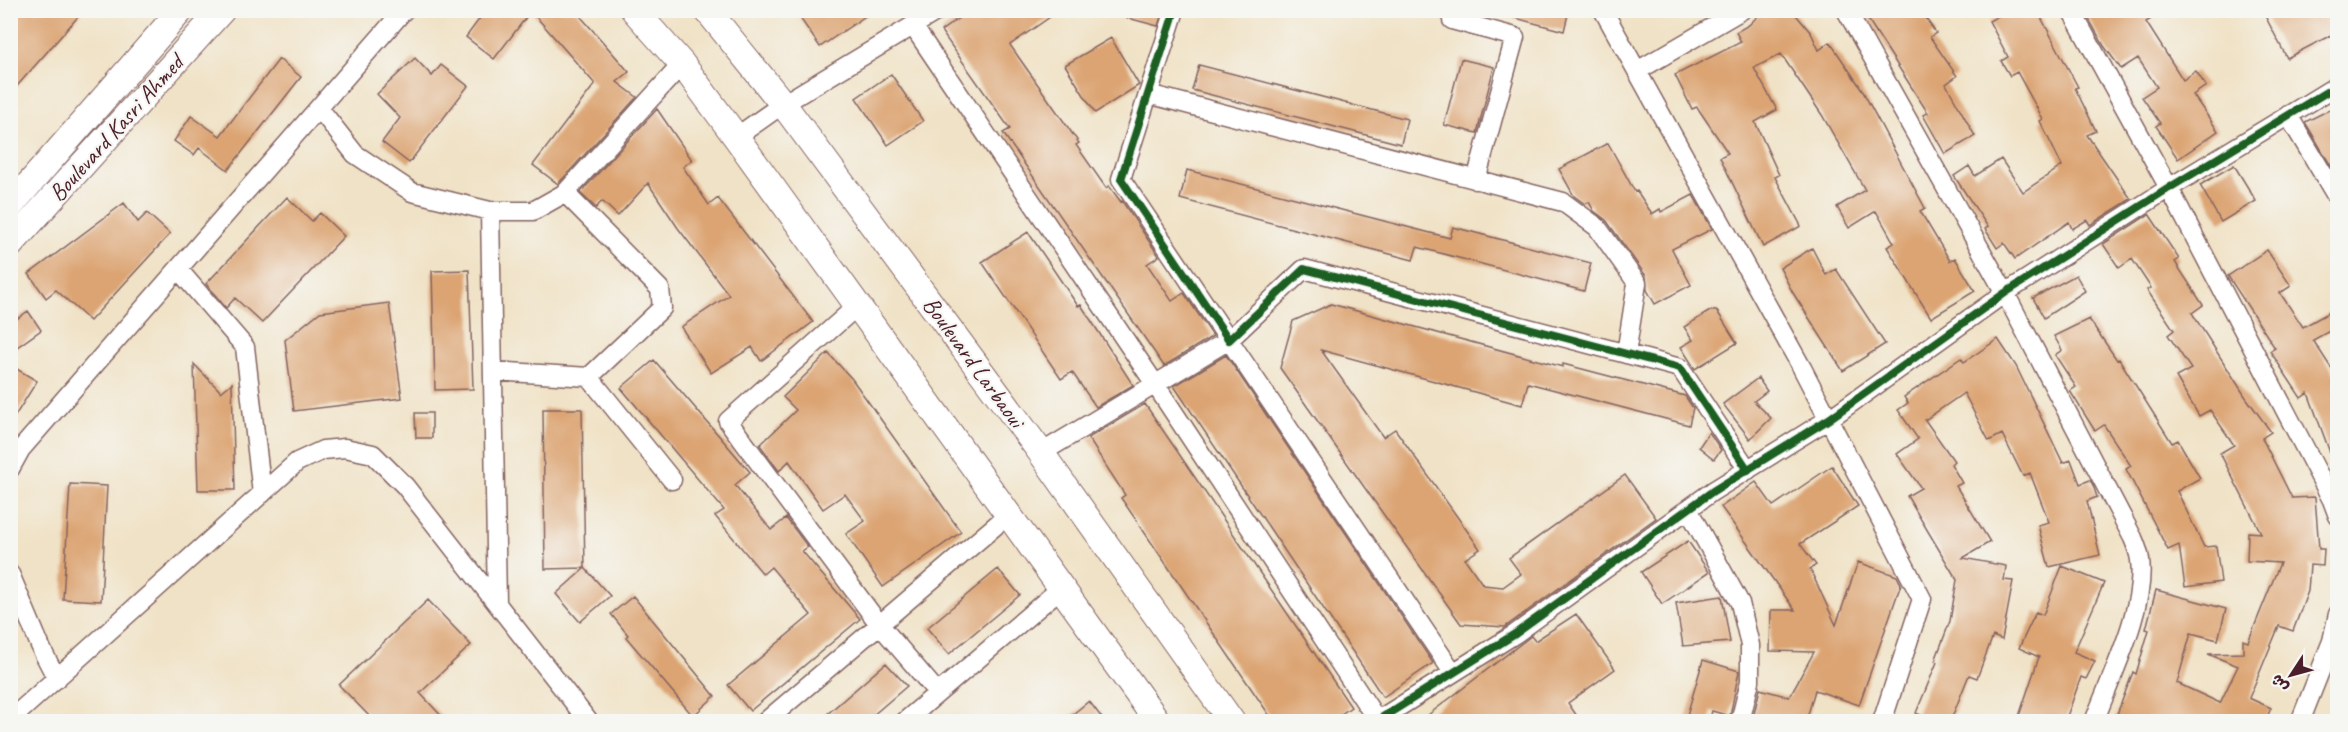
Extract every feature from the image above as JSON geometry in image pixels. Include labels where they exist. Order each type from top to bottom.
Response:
[{"type":"main road","name":"Boulevard Kasri Ahmed","points":[[10,206],[182,10]]},
{"type":"main road","name":"Boulevard Kasri Ahmed","points":[[10,245],[222,10]]},
{"type":"main road","points":[[634,10],[682,64],[736,137],[1158,722]]},
{"type":"main road","name":"Boulevard Larbaoui","points":[[707,10],[783,104],[1041,453],[1232,722]]},
{"type":"street","points":[[10,469],[21,449],[404,10]]},
{"type":"street","points":[[1175,10],[1121,179],[1452,671]]},
{"type":"street","points":[[1603,10],[1829,419],[1922,599],[1882,722]]},
{"type":"street","points":[[1637,71],[1742,10]]},
{"type":"street","points":[[1846,10],[2005,293],[2133,537],[2140,558],[2141,578],[2132,623],[2094,722]]},
{"type":"street","points":[[2071,10],[2169,188],[2332,500],[2337,516]]},
{"type":"street","points":[[736,137],[783,104],[936,11]]},
{"type":"street","points":[[1452,20],[1515,37],[1476,180]]},
{"type":"street","points":[[913,26],[1155,384],[1376,721],[1452,671],[1515,634],[1688,509],[1829,419],[2005,293],[2169,188],[2337,85]]},
{"type":"street","points":[[319,108],[355,154],[412,192],[490,211],[533,212],[565,193],[682,64]]},
{"type":"street","points":[[1148,94],[1563,202],[1597,227],[1637,283],[1626,354]]},
{"type":"street","points":[[2288,115],[2337,199]]},
{"type":"street","points":[[493,371],[589,377],[662,308],[660,288],[565,193]]},
{"type":"street","points":[[490,211],[497,603]]},
{"type":"street","points":[[178,269],[245,346],[262,494]]},
{"type":"street","points":[[1041,453],[1229,340],[1304,269],[1680,368],[1748,470]]},
{"type":"street","points":[[857,306],[728,421],[879,624],[937,692]]},
{"type":"street","points":[[589,377],[672,480]]},
{"type":"street","points":[[10,720],[297,462],[323,450],[345,448],[373,454],[405,486],[589,722]]},
{"type":"street","points":[[1688,509],[1740,603],[1750,645],[1750,681],[1740,722]]},
{"type":"street","points":[[765,722],[1008,516]]},
{"type":"street","points":[[10,574],[42,650],[57,679]]},
{"type":"street","points":[[904,722],[1061,588]]},
{"type":"street","points":[[2300,722],[2332,641],[2337,614]]},
{"type":"building","points":[[10,10],[84,10],[10,94]]},
{"type":"building","points":[[486,10],[575,10],[629,72],[617,82],[637,97],[558,184],[533,165],[595,84],[531,11],[494,59],[466,37]]},
{"type":"building","points":[[810,10],[874,10],[820,47],[800,18]]},
{"type":"building","points":[[970,10],[1060,10],[1010,45],[1079,143],[1076,145],[1106,188],[1109,186],[1122,201],[1159,256],[1147,264],[1172,301],[1184,293],[1213,336],[1164,366],[1003,133],[1010,129],[941,31]]},
{"type":"building","points":[[1120,10],[1163,10],[1158,26],[1120,16]]},
{"type":"building","points":[[1509,10],[1569,10],[1564,31],[1508,16]]},
{"type":"building","points":[[1764,10],[1792,10],[1811,33],[1819,50],[1830,42],[1861,88],[1925,208],[1920,211],[1950,261],[1955,258],[1975,291],[1931,318],[1887,247],[1894,243],[1876,211],[1849,228],[1837,207],[1865,190],[1822,115],[1781,54],[1754,68],[1777,110],[1755,122],[1779,175],[1775,177],[1801,226],[1763,247],[1720,157],[1728,153],[1697,107],[1692,109],[1675,75],[1741,42],[1736,32],[1749,25]]},
{"type":"building","points":[[1862,10],[1920,10],[1936,33],[1930,37],[1957,76],[1946,84],[1975,136],[1945,154],[1923,115],[1928,113]]},
{"type":"building","points":[[2009,10],[2037,10],[2078,87],[2075,88],[2096,131],[2087,135],[2131,199],[2090,225],[2087,220],[2072,229],[2069,222],[2015,259],[2004,243],[1997,248],[1985,229],[1988,227],[1954,176],[1969,166],[1975,176],[2001,159],[2023,192],[2062,166],[2040,121],[2043,119],[2017,72],[2010,76],[2001,61],[2008,57],[1989,21]]},
{"type":"building","points":[[2084,10],[2165,10],[2146,22],[2183,80],[2196,71],[2206,86],[2193,95],[2218,131],[2178,159],[2156,126],[2160,123],[2142,97],[2157,87],[2138,58],[2121,69],[2104,46]]},
{"type":"building","points":[[2262,10],[2337,10],[2337,32],[2287,58]]},
{"type":"building","points":[[1111,38],[1139,85],[1095,113],[1065,65]]},
{"type":"building","points":[[415,58],[432,76],[441,65],[468,86],[409,163],[382,142],[400,118],[377,94]]},
{"type":"building","points":[[279,59],[301,77],[228,170],[199,148],[194,155],[174,141],[191,116],[220,136]]},
{"type":"building","points":[[1461,59],[1494,67],[1477,133],[1444,125]]},
{"type":"building","points":[[1199,65],[1407,119],[1401,144],[1192,90]]},
{"type":"building","points":[[891,74],[923,121],[888,145],[856,98]]},
{"type":"building","points":[[2337,106],[2337,176],[2305,122]]},
{"type":"building","points":[[657,109],[692,160],[683,167],[709,205],[718,198],[813,322],[761,361],[752,347],[711,373],[681,327],[729,295],[678,228],[648,183],[618,216],[602,201],[596,208],[580,193]]},
{"type":"building","points":[[1608,143],[1635,192],[1637,191],[1652,214],[1660,209],[1661,212],[1693,195],[1712,229],[1672,249],[1691,285],[1655,304],[1647,290],[1646,276],[1606,220],[1594,211],[1589,202],[1585,204],[1574,196],[1559,169]]},
{"type":"building","points":[[2234,165],[2256,201],[2221,222],[2200,185]]},
{"type":"building","points":[[1187,170],[1450,238],[1453,227],[1591,263],[1584,291],[1417,247],[1413,260],[1180,199]]},
{"type":"building","points":[[287,197],[312,221],[320,213],[344,236],[262,323],[235,298],[226,308],[206,284]]},
{"type":"building","points":[[124,203],[138,222],[147,213],[170,234],[90,321],[56,290],[46,298],[29,274]]},
{"type":"building","points":[[2149,214],[2179,259],[2175,262],[2203,305],[2192,313],[2271,432],[2262,438],[2292,498],[2315,497],[2319,549],[2324,549],[2323,566],[2310,565],[2308,591],[2293,631],[2279,626],[2249,698],[2271,708],[2265,722],[2114,722],[2133,672],[2136,674],[2149,630],[2146,629],[2156,590],[2226,609],[2218,640],[2191,633],[2177,683],[2220,703],[2238,666],[2208,654],[2243,653],[2243,640],[2248,642],[2280,563],[2247,561],[2248,532],[2261,533],[2220,453],[2234,445],[2210,410],[2199,416],[2176,377],[2191,369],[2168,335],[2174,330],[2147,290],[2151,288],[2132,259],[2119,268],[2103,244]]},
{"type":"building","points":[[1028,232],[1078,306],[1081,305],[1133,385],[1096,407],[1072,372],[1061,379],[982,262]]},
{"type":"building","points":[[1812,248],[1826,275],[1836,269],[1885,344],[1843,371],[1793,293],[1780,268]]},
{"type":"building","points":[[2267,250],[2291,286],[2280,293],[2303,327],[2337,308],[2337,327],[2313,340],[2337,377],[2337,469],[2308,393],[2301,398],[2270,351],[2275,348],[2228,276]]},
{"type":"building","points":[[469,270],[473,389],[435,390],[432,271]]},
{"type":"building","points":[[2076,275],[2085,291],[2044,318],[2033,298]]},
{"type":"building","points":[[389,303],[402,398],[294,411],[285,340],[320,312]]},
{"type":"building","points":[[1331,304],[1563,367],[1563,364],[1685,396],[1693,408],[1689,425],[1528,383],[1522,405],[1321,350],[1383,437],[1395,429],[1480,549],[1465,559],[1483,585],[1503,587],[1521,574],[1509,558],[1625,475],[1656,518],[1505,627],[1461,624],[1280,368],[1293,321]]},
{"type":"building","points":[[28,311],[41,330],[10,352],[10,324]]},
{"type":"building","points":[[1710,311],[1717,311],[1737,343],[1695,369],[1681,347],[1693,340],[1684,327]]},
{"type":"building","points":[[2089,319],[2117,360],[2119,359],[2172,443],[2178,440],[2200,478],[2177,491],[2204,547],[2216,546],[2221,582],[2185,587],[2179,545],[2168,550],[2126,469],[2131,466],[2104,425],[2095,431],[2070,391],[2076,387],[2055,355],[2062,350],[2054,336]]},
{"type":"building","points":[[1998,339],[2016,366],[2063,463],[2071,460],[2080,484],[2090,480],[2093,485],[2097,497],[2087,501],[2100,555],[2049,567],[2038,525],[2049,522],[2030,473],[2023,476],[2002,434],[1989,441],[1964,393],[1925,420],[1954,461],[1951,464],[1962,483],[1956,486],[1990,542],[1963,558],[2006,566],[2004,580],[2013,581],[2002,640],[1993,636],[1977,678],[1969,675],[1950,722],[1936,722],[1916,713],[1937,662],[1935,661],[1950,621],[1957,580],[1907,496],[1921,488],[1897,454],[1918,439],[1898,410],[1908,403],[1904,397],[1961,358],[1964,362]]},
{"type":"building","points":[[828,353],[852,379],[961,532],[883,587],[846,534],[865,521],[845,494],[823,509],[789,461],[779,471],[760,445],[796,410],[783,397]]},
{"type":"building","points":[[1226,355],[1433,663],[1383,697],[1174,386]]},
{"type":"building","points":[[654,360],[750,472],[735,485],[771,530],[786,518],[808,547],[802,551],[860,619],[750,711],[728,685],[811,615],[771,567],[763,574],[715,516],[724,510],[621,388]]},
{"type":"building","points":[[194,364],[221,392],[232,383],[235,490],[198,490]]},
{"type":"building","points":[[10,365],[37,381],[10,424]]},
{"type":"building","points":[[1758,378],[1767,391],[1754,401],[1771,418],[1750,439],[1723,404]]},
{"type":"building","points":[[1145,404],[1351,707],[1330,722],[1274,722],[1121,498],[1125,495],[1088,438]]},
{"type":"building","points":[[543,409],[582,409],[585,568],[545,569]]},
{"type":"building","points":[[415,413],[432,413],[432,438],[416,438]]},
{"type":"building","points":[[1709,432],[1721,450],[1714,459],[1699,447]]},
{"type":"building","points":[[1832,466],[1858,506],[1800,544],[1816,565],[1810,569],[1836,625],[1858,562],[1897,576],[1901,584],[1859,705],[1815,690],[1806,722],[1752,722],[1760,689],[1789,697],[1814,652],[1770,651],[1771,610],[1795,610],[1721,507],[1756,482],[1773,506]]},
{"type":"building","points":[[70,484],[107,486],[101,601],[63,599]]},
{"type":"building","points":[[1688,541],[1709,572],[1662,604],[1641,572]]},
{"type":"building","points":[[2062,566],[2104,583],[2074,652],[2095,661],[2086,679],[2081,677],[2065,722],[2017,722],[2039,657],[2019,648],[2036,612],[2043,615]]},
{"type":"building","points":[[585,568],[610,596],[580,622],[556,594]]},
{"type":"building","points":[[998,569],[1020,595],[949,654],[927,628]]},
{"type":"building","points":[[633,596],[715,696],[693,716],[626,637],[628,635],[611,614]]},
{"type":"building","points":[[1722,596],[1730,642],[1683,646],[1676,603]]},
{"type":"building","points":[[428,600],[471,645],[420,693],[447,722],[375,722],[339,685]]},
{"type":"building","points":[[1576,614],[1615,669],[1568,703],[1581,722],[1419,722],[1531,636],[1535,641]]},
{"type":"building","points":[[1703,660],[1739,671],[1730,716],[1712,711],[1709,722],[1685,722]]},
{"type":"building","points":[[886,663],[907,686],[865,722],[818,722]]},
{"type":"building","points":[[1089,701],[1105,722],[1063,722]]},
{"type":"cycle path","points":[[1175,10],[1121,179],[1229,340],[1304,269],[1680,368],[1748,470]]},
{"type":"cycle path","points":[[1375,722],[1515,634],[1713,491],[1829,419],[2005,293],[2169,188],[2338,85]]}]
